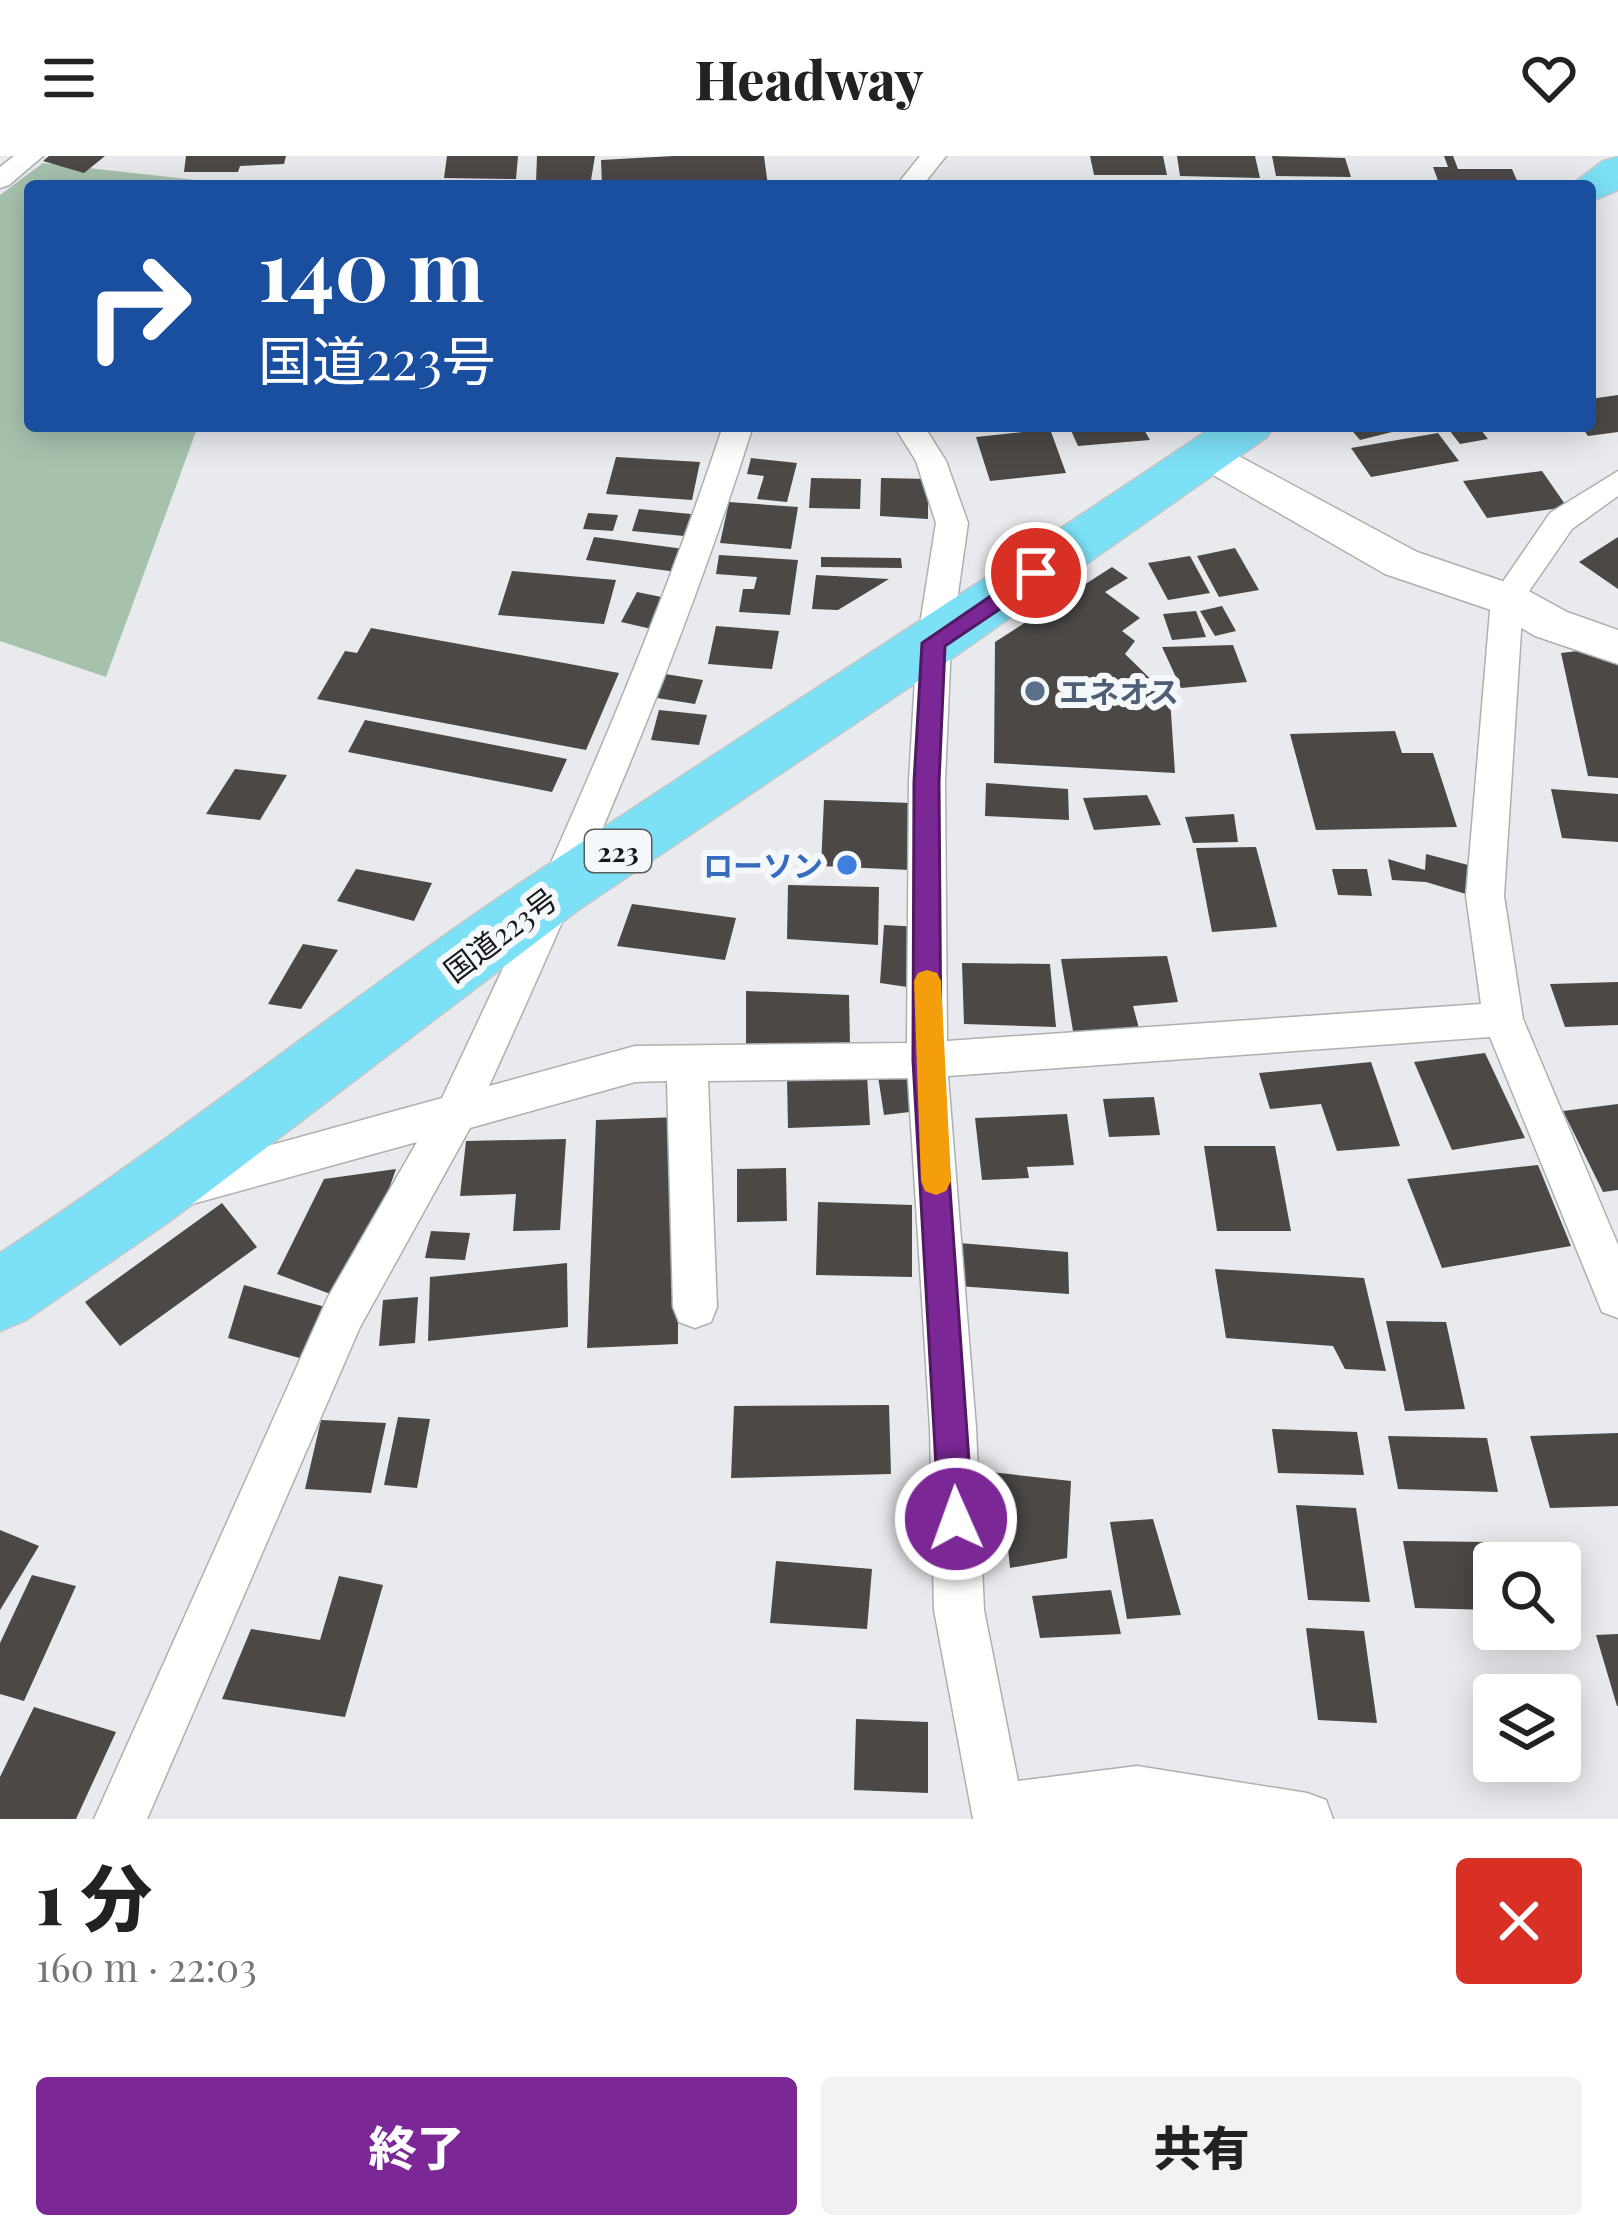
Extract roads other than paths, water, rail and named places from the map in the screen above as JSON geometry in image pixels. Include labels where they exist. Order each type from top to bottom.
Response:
[{"type":"highway","name":"国道223号","points":[[0,1294],[145,1198],[559,890],[934,643],[1229,440]]},
{"type":"street","points":[[0,180],[30,156]]},
{"type":"street","points":[[914,180],[933,156]]},
{"type":"street","points":[[119,1819],[344,1312],[457,1111],[559,890],[694,563],[736,432]]},
{"type":"street","points":[[913,432],[931,461],[952,524],[934,643],[927,782],[927,1060],[953,1428],[959,1610],[997,1814],[1137,1792],[1307,1819]]},
{"type":"street","points":[[1229,440],[1401,563],[1507,599],[1551,624],[1618,647]]},
{"type":"street","points":[[1618,482],[1561,521],[1507,599],[1485,896],[1503,1019],[1618,1297]]},
{"type":"street","points":[[145,1198],[634,1064],[927,1060],[1503,1019]]},
{"type":"street","points":[[687,1063],[695,1307]]},
{"type":"place","name":"エネオス","points":[[1035,691]]},
{"type":"place","name":"ローソン","points":[[847,865]]}]
